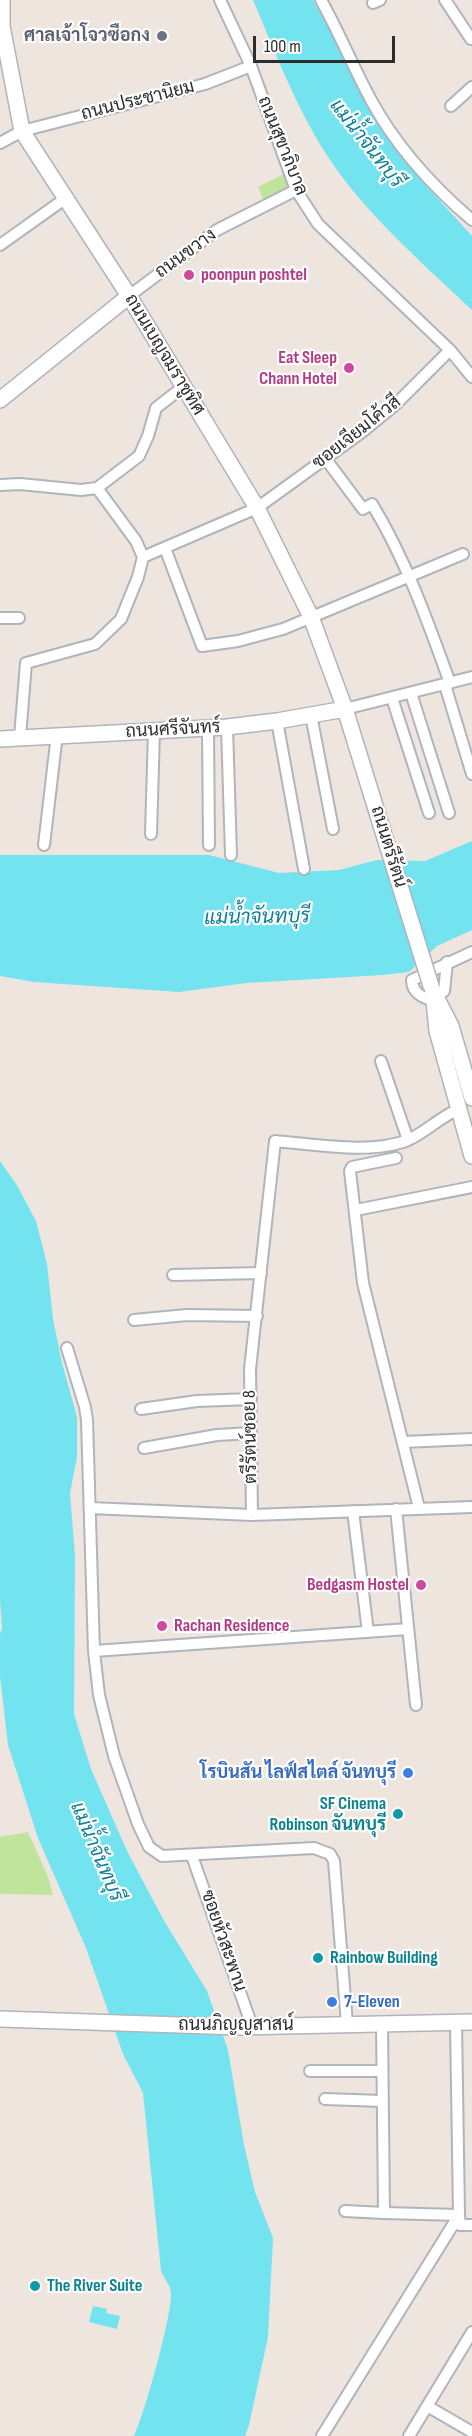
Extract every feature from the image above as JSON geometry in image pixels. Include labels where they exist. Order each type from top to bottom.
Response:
[{"type":"street","name":"ถนนเบญจมราชูทิศ","points":[[2,0],[2,26],[22,131],[129,296],[257,507],[310,617],[345,709]]},
{"type":"street","name":"ถนนสุขาภิบาล","points":[[220,0],[251,66],[296,190],[318,224],[450,350],[472,377]]},
{"type":"street","points":[[321,0],[344,42],[370,99],[390,132],[421,171],[472,220]]},
{"type":"street","points":[[445,0],[471,39]]},
{"type":"street","name":"ถนนประชานิยม","points":[[0,143],[22,131],[206,84],[251,66]]},
{"type":"street","points":[[451,106],[472,87]]},
{"type":"street","name":"ถนนขวาง","points":[[0,400],[129,296],[217,231],[296,190]]},
{"type":"street","points":[[0,245],[66,198]]},
{"type":"street","name":"ซอยเจียมโค้วสี","points":[[143,557],[257,507],[396,404],[450,350]]},
{"type":"street","points":[[0,485],[20,484],[81,490],[97,488],[139,456],[148,436],[156,408],[183,387]]},
{"type":"street","points":[[325,458],[363,509],[372,504],[398,550],[447,684],[472,774]]},
{"type":"street","points":[[20,737],[26,663],[95,644],[121,619],[138,578],[143,557],[136,541],[97,488]]},
{"type":"street","points":[[165,548],[202,646],[259,636],[283,629],[463,554]]},
{"type":"street","points":[[0,618],[19,618]]},
{"type":"street","points":[[345,709],[472,677]]},
{"type":"street","points":[[411,693],[449,813]]},
{"type":"street","points":[[392,698],[429,813]]},
{"type":"street","name":"ถนนศรีจันทร์","points":[[0,739],[208,729],[277,721],[345,709]]},
{"type":"street","name":"ถนนตรีรัตน์","points":[[345,709],[433,994],[437,1031],[472,1156]]},
{"type":"street","points":[[310,715],[333,829]]},
{"type":"street","points":[[277,721],[304,870]]},
{"type":"street","points":[[228,727],[231,855]]},
{"type":"street","points":[[208,729],[208,845]]},
{"type":"street","points":[[151,834],[154,731]]},
{"type":"street","points":[[44,845],[57,735]]},
{"type":"street","points":[[447,962],[444,991],[419,994],[412,985],[412,980],[447,962],[472,952]]},
{"type":"street","name":"ถนนตรีรัตน์","points":[[433,994],[451,1026],[472,1098]]},
{"type":"street","points":[[381,1061],[408,1140],[459,1109]]},
{"type":"street","name":"ตรีรัตน์ซอย 8","points":[[252,1515],[250,1369],[275,1141],[339,1147],[371,1147],[408,1140]]},
{"type":"street","points":[[396,1158],[350,1168],[363,1284],[418,1508]]},
{"type":"street","points":[[356,1210],[472,1187]]},
{"type":"street","points":[[172,1275],[261,1273]]},
{"type":"street","points":[[134,1320],[187,1315],[257,1316]]},
{"type":"street","points":[[67,1348],[86,1407],[94,1651],[99,1695],[107,1732],[145,1840],[155,1853],[162,1856],[314,1848],[330,1854],[334,1861],[347,2024]]},
{"type":"street","points":[[141,1409],[197,1401],[251,1399]]},
{"type":"street","points":[[144,1448],[217,1435],[251,1433]]},
{"type":"street","points":[[402,1442],[472,1439]]},
{"type":"street","points":[[90,1508],[252,1515],[472,1507]]},
{"type":"street","points":[[396,1509],[416,1705]]},
{"type":"street","points":[[353,1511],[368,1632]]},
{"type":"street","points":[[94,1651],[408,1629]]},
{"type":"street","name":"ซอยหัวสะพาน","points":[[192,1856],[245,2026]]},
{"type":"street","name":"ถนนภิญญสาสน์","points":[[0,2019],[245,2026],[464,2022]]},
{"type":"street","points":[[464,2022],[459,2215],[460,2225],[472,2225]]},
{"type":"street","points":[[382,2024],[384,2213]]},
{"type":"street","points":[[310,2071],[381,2071]]},
{"type":"street","points":[[325,2099],[382,2101]]},
{"type":"street","points":[[345,2211],[459,2215]]},
{"type":"street","points":[[322,2436],[459,2215]]},
{"type":"street","points":[[410,2436],[467,2351],[472,2332]]},
{"type":"street","points":[[428,2406],[472,2432]]},
{"type":"green space","points":[[284,174],[289,182],[287,189],[264,201],[258,187]]},
{"type":"green space","points":[[28,1832],[48,1877],[53,1895],[0,1894],[0,1837]]},
{"type":"water","name":"แม่น้ำจันทบุรี","points":[[253,0],[313,0],[389,139],[419,178],[472,236],[472,310],[369,210],[334,165],[300,107]]},
{"type":"water","name":"แม่น้ำจันทบุรี","points":[[472,841],[472,930],[437,946],[409,972],[246,983],[179,992],[34,982],[0,976],[0,855],[209,855],[279,873],[339,870],[377,860],[425,861]]},
{"type":"water","name":"แม่น้ำจันทบุรี","points":[[0,1161],[18,1187],[36,1221],[47,1264],[53,1319],[62,1363],[77,1417],[77,1457],[70,1493],[75,1556],[74,1714],[91,1769],[127,1851],[163,1919],[207,1991],[228,2050],[244,2145],[255,2192],[273,2238],[268,2337],[245,2436],[134,2436],[157,2364],[171,2292],[161,2271],[143,2093],[123,2054],[86,1948],[38,1838],[8,1745],[0,1676],[2,1628],[0,1599]]},
{"type":"water","points":[[93,2306],[107,2309],[106,2313],[120,2316],[117,2329],[89,2322]]},
{"type":"place","name":"ศาลเจ้าโจวซือกง","points":[[162,36]]},
{"type":"place","name":"poonpun poshtel","points":[[189,275]]},
{"type":"place","name":"Eat Sleep Chann Hotel","points":[[349,368]]},
{"type":"place","name":"Bedgasm Hostel","points":[[421,1585]]},
{"type":"place","name":"Rachan Residence","points":[[162,1626]]},
{"type":"place","name":"โรบินสัน ไลฟ์สไตล์ จันทบุรี","points":[[408,1773]]},
{"type":"place","name":"SF Cinema Robinson จันทบุรี","points":[[398,1814]]},
{"type":"place","name":"Rainbow Building","points":[[318,1958]]},
{"type":"place","name":"7-Eleven","points":[[332,2002]]},
{"type":"place","name":"The River Suite","points":[[35,2286]]}]
